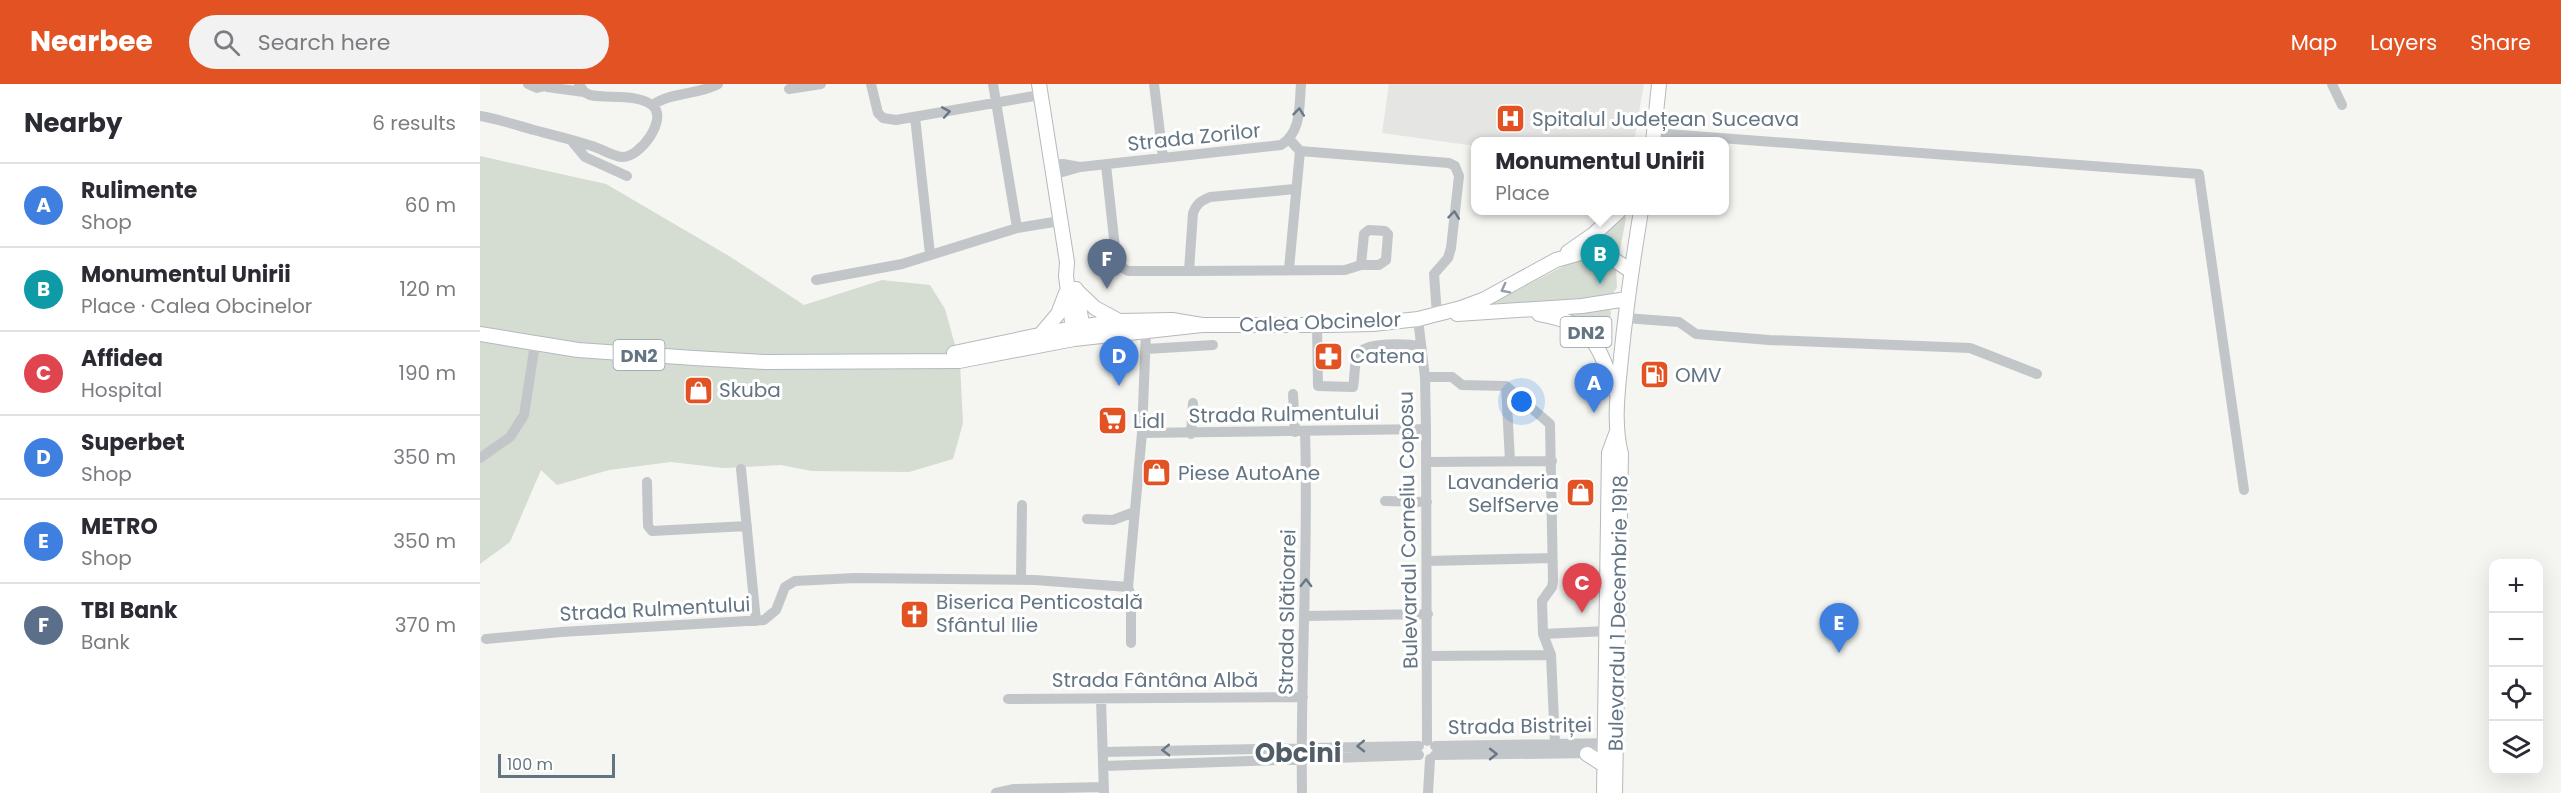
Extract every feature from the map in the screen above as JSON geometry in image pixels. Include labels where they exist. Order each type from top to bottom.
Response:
[{"type":"main road","points":[[1653,137],[1659,84]]},
{"type":"main road","points":[[1039,89],[1066,262],[1074,275],[1072,289],[1078,333]]},
{"type":"main road","points":[[1556,260],[1594,234],[1614,215]]},
{"type":"main road","points":[[1631,271],[1640,215]]},
{"type":"main road","name":"Calea Obcinelor","points":[[1078,333],[1146,331],[1202,325],[1373,324],[1418,319],[1485,299],[1556,260],[1577,254],[1593,252],[1607,255],[1631,271]]},
{"type":"main road","name":"DN2","points":[[1617,396],[1631,271]]},
{"type":"main road","points":[[1072,289],[1095,308],[1119,321]]},
{"type":"main road","points":[[1041,334],[1058,314],[1072,289]]},
{"type":"main road","name":"Calea Obcinelor","points":[[1437,315],[1582,306],[1627,299]]},
{"type":"main road","name":"DN2","points":[[1519,311],[1566,320],[1589,334],[1598,346],[1617,396]]},
{"type":"main road","name":"Calea Obcinelor","points":[[1078,333],[1119,321],[1172,320],[1202,325]]},
{"type":"main road","name":"DN2","points":[[934,360],[959,352],[1041,334],[1078,333]]},
{"type":"main road","name":"DN2","points":[[480,334],[578,351],[743,361],[959,361],[1078,333]]},
{"type":"main road","name":"Bulevardul 1 Decembrie 1918","points":[[1604,793],[1609,751],[1621,454],[1616,434],[1617,396]]},
{"type":"main road","name":"Bulevardul 1 Decembrie 1918","points":[[1615,793],[1609,751],[1607,631],[1609,453],[1616,434]]},
{"type":"main road","points":[[1587,754],[1609,751]]},
{"type":"street","points":[[480,116],[571,140],[623,157],[635,154],[654,130],[657,111],[652,105],[631,99],[599,97],[582,88],[550,85],[537,87],[528,84]]},
{"type":"street","points":[[652,105],[704,91],[718,84]]},
{"type":"street","points":[[789,89],[820,84]]},
{"type":"street","points":[[871,84],[876,106],[883,118],[896,120],[996,103],[1039,89]]},
{"type":"street","points":[[993,84],[1017,228]]},
{"type":"street","points":[[1154,84],[1163,158]]},
{"type":"street","name":"Strada Zorilor","points":[[1051,170],[1274,146],[1289,139],[1298,122],[1301,84]]},
{"type":"street","points":[[2332,84],[2342,105]]},
{"type":"street","points":[[915,117],[930,254]]},
{"type":"street","points":[[1289,139],[1300,151],[1449,163],[1455,166],[1459,176],[1451,248],[1445,262],[1437,268],[1433,281],[1437,315]]},
{"type":"street","points":[[571,140],[585,157],[627,176]]},
{"type":"street","points":[[1729,142],[2199,174],[2244,490]]},
{"type":"street","points":[[1289,269],[1300,151]]},
{"type":"street","points":[[1106,165],[1116,257],[1123,268],[1128,271],[1356,269],[1361,265],[1379,265],[1386,260],[1388,234],[1383,229],[1369,230],[1364,234],[1361,265]]},
{"type":"street","points":[[1189,271],[1193,213],[1201,201],[1210,197],[1295,189]]},
{"type":"street","points":[[816,280],[902,264],[1017,228],[1060,221]]},
{"type":"street","points":[[1625,318],[1679,322],[1696,334],[1780,341],[1970,348],[2037,374]]},
{"type":"street","name":"Bulevardul Corneliu Coposu","points":[[1418,319],[1425,377],[1427,462],[1428,793]]},
{"type":"street","points":[[1317,325],[1318,386],[1353,387],[1358,354],[1364,348],[1399,344],[1421,346]]},
{"type":"street","points":[[1131,643],[1131,597],[1128,586],[1142,433],[1146,331]]},
{"type":"street","points":[[480,458],[510,437],[524,415],[535,344]]},
{"type":"street","points":[[1146,349],[1213,345]]},
{"type":"street","points":[[1425,377],[1452,377],[1462,385],[1506,386],[1550,424],[1552,587],[1542,601],[1543,634],[1551,655],[1555,743]]},
{"type":"street","points":[[1506,386],[1510,461]]},
{"type":"street","name":"Strada Slătioarei","points":[[1293,394],[1307,496],[1302,793]]},
{"type":"street","points":[[1191,434],[1194,403]]},
{"type":"street","name":"Strada Rulmentului","points":[[1142,433],[1426,429]]},
{"type":"street","points":[[1427,462],[1552,461]]},
{"type":"street","points":[[741,469],[756,621]]},
{"type":"street","points":[[647,482],[648,526],[652,531],[747,526]]},
{"type":"street","points":[[1385,501],[1427,502]]},
{"type":"street","points":[[1021,580],[1022,505]]},
{"type":"street","points":[[1087,519],[1113,520],[1134,512]]},
{"type":"street","points":[[1427,561],[1552,558]]},
{"type":"street","name":"Strada Rulmentului","points":[[486,639],[561,632],[764,620],[772,614],[785,587],[795,581],[855,578],[1021,580],[1128,586]]},
{"type":"street","points":[[1305,616],[1428,614]]},
{"type":"street","points":[[1543,634],[1607,631]]},
{"type":"street","points":[[1428,656],[1551,655]]},
{"type":"street","name":"Strada Fântâna Albă","points":[[1008,699],[1303,697]]},
{"type":"street","points":[[996,793],[1014,789],[1104,790],[1101,699]]},
{"type":"street","name":"Strada Bistriței","points":[[1104,765],[1301,758],[1555,743],[1609,751]]},
{"type":"street","name":"Strada Bistriței","points":[[1103,752],[1301,747],[1587,754]]},
{"type":"shaded area","name":"Spitalul Județean Suceava","points":[[1389,84],[1644,84],[1635,137],[1471,137],[1471,145],[1382,133]]},
{"type":"shaded area","points":[[480,156],[606,184],[729,256],[804,305],[882,280],[930,285],[945,309],[960,363],[963,423],[953,459],[909,472],[812,471],[781,465],[723,468],[671,462],[609,470],[557,485],[541,470],[510,542],[480,564]]},
{"type":"shaded area","points":[[1621,215],[1626,218],[1619,255],[1587,246]]},
{"type":"shaded area","points":[[1585,255],[1599,256],[1616,268],[1617,287],[1611,297],[1479,310]]},
{"type":"shaded area","points":[[1608,307],[1611,312],[1606,353],[1546,312]]},
{"type":"place","name":"Spitalul Județean Suceava","points":[[1511,119]]},
{"type":"place","name":"Monumentul Unirii","points":[[1600,284]]},
{"type":"place","name":"TBI Bank","points":[[1107,289]]},
{"type":"place","name":"Catena","points":[[1329,356]]},
{"type":"place","name":"OMV","points":[[1654,375]]},
{"type":"place","name":"Superbet","points":[[1119,386]]},
{"type":"place","name":"Skuba","points":[[698,390]]},
{"type":"place","name":"Rulimente","points":[[1594,413]]},
{"type":"place","name":"Lidl","points":[[1112,421]]},
{"type":"place","name":"Piese AutoAne","points":[[1157,473]]},
{"type":"place","name":"Lavanderia SelfServe","points":[[1580,493]]},
{"type":"place","name":"Affidea","points":[[1582,613]]},
{"type":"place","name":"Biserica Penticostală Sfântul Ilie","points":[[915,614]]},
{"type":"place","name":"METRO","points":[[1839,653]]},
{"type":"district","name":"Obcini","points":[[1298,753]]}]
